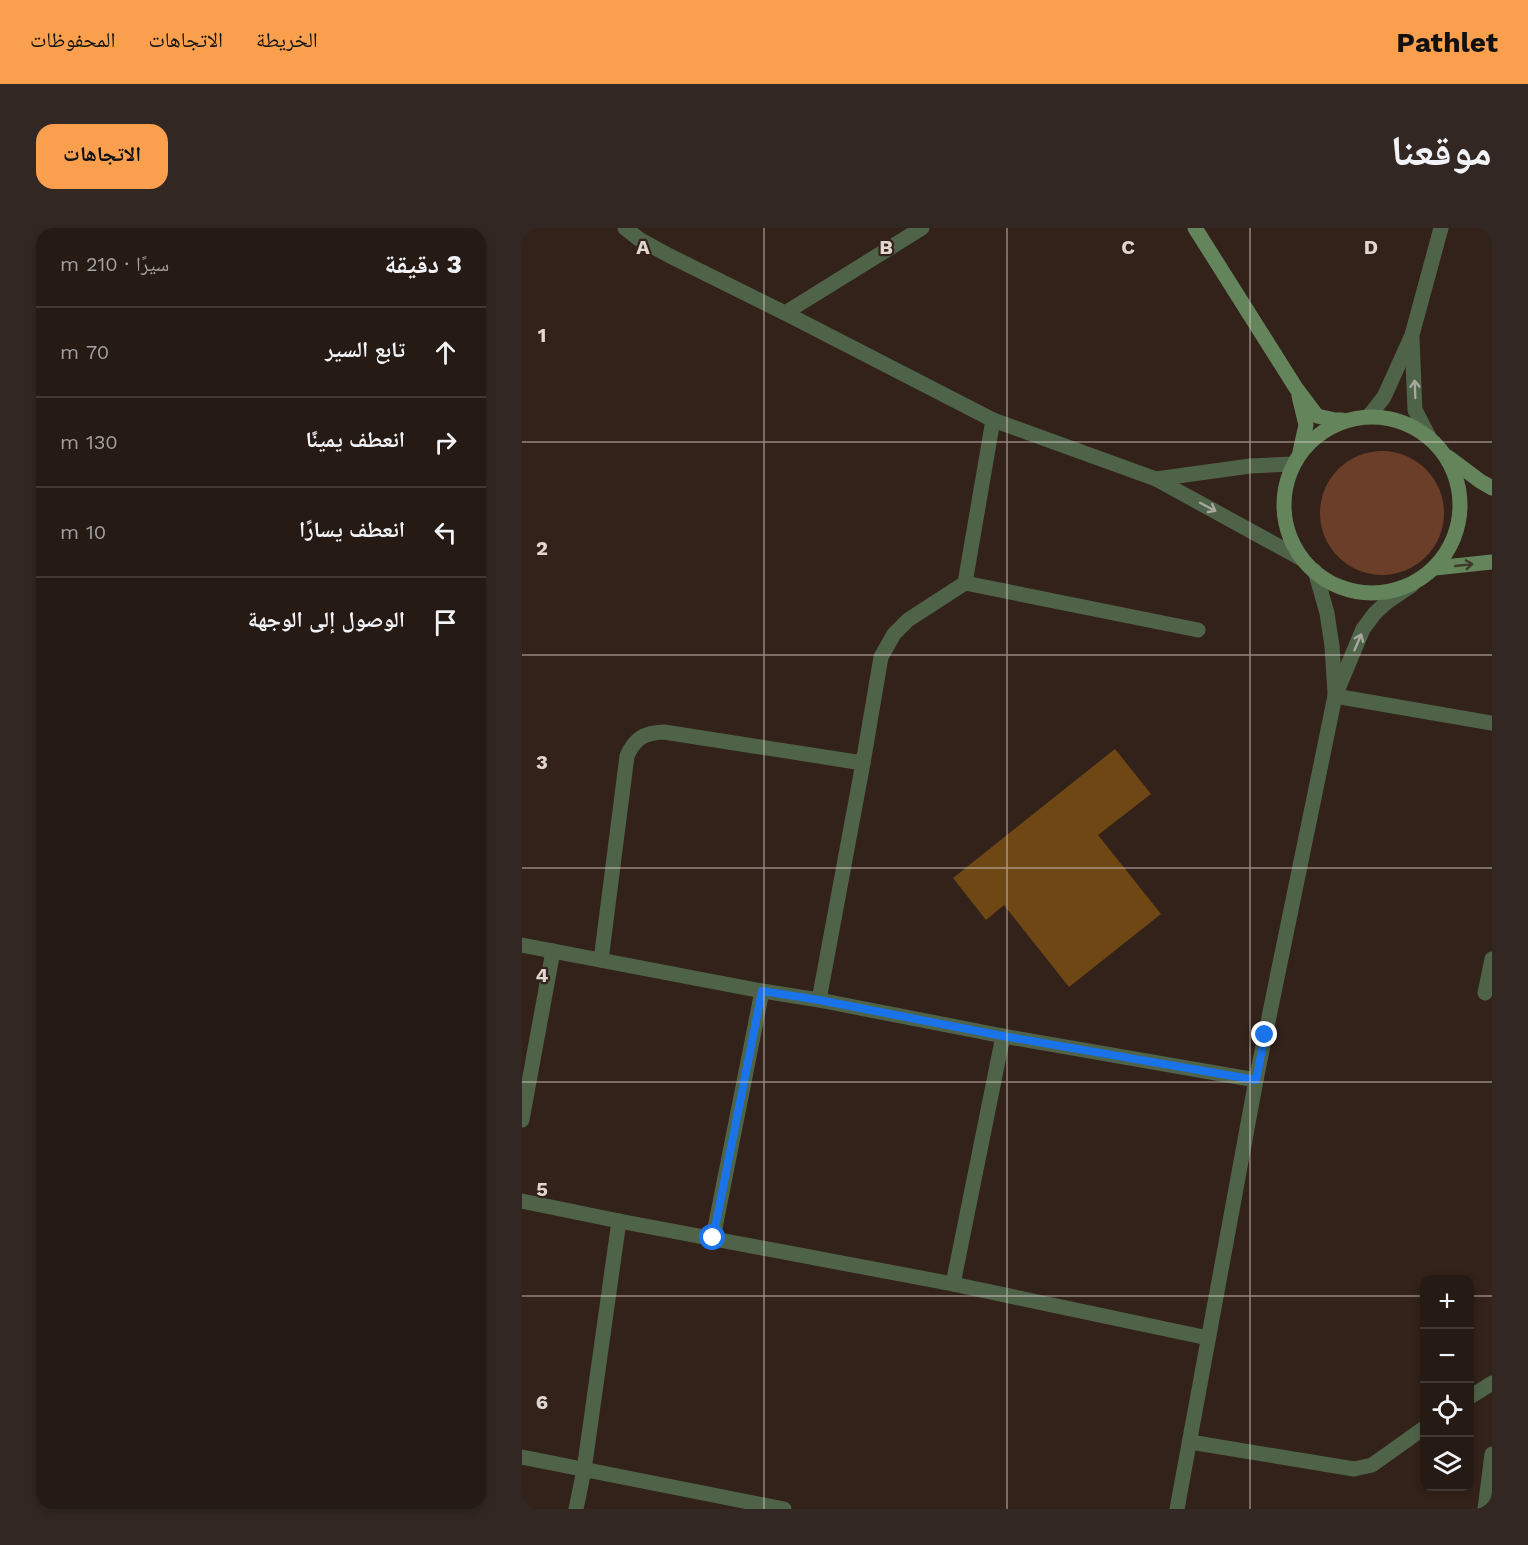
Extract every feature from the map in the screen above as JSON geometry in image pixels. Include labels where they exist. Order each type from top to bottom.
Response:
[{"type":"street","points":[[625,228],[669,256],[993,420],[1156,479],[1300,558],[1332,585],[1357,593],[1387,593],[1412,585]]},
{"type":"street","points":[[785,313],[922,228]]},
{"type":"street","points":[[1196,228],[1296,388],[1317,416],[1348,420]]},
{"type":"street","points":[[1370,416],[1384,397],[1412,335],[1441,228]]},
{"type":"street","points":[[1412,335],[1415,410],[1430,439]]},
{"type":"street","points":[[1296,388],[1306,425],[1303,442],[1284,489],[1285,526],[1300,558]]},
{"type":"street","points":[[1156,479],[1296,459],[1330,424],[1370,416],[1399,421],[1424,434],[1444,454],[1492,488]]},
{"type":"street","points":[[966,583],[993,420]]},
{"type":"street","points":[[1177,1509],[1256,1080],[1335,696],[1363,629],[1375,613],[1436,568],[1456,535],[1461,503],[1454,473],[1444,454]]},
{"type":"street","points":[[1436,568],[1492,562]]},
{"type":"street","points":[[1315,571],[1327,613],[1332,646],[1335,696]]},
{"type":"street","points":[[819,1000],[881,657],[894,634],[908,620],[966,583],[1198,630]]},
{"type":"street","points":[[1335,696],[1492,723]]},
{"type":"street","points":[[601,960],[627,756],[633,744],[649,733],[663,732],[862,763]]},
{"type":"street","points":[[522,945],[1003,1036],[1256,1080]]},
{"type":"street","points":[[522,1120],[554,951]]},
{"type":"street","points":[[1485,993],[1492,959]]},
{"type":"street","points":[[713,1238],[762,991]]},
{"type":"street","points":[[954,1284],[1003,1036]]},
{"type":"street","points":[[522,1201],[954,1284],[1208,1338]]},
{"type":"street","points":[[576,1509],[584,1470],[619,1221]]},
{"type":"street","points":[[1474,1394],[1492,1383]]},
{"type":"street","points":[[1190,1442],[1354,1470],[1372,1465],[1420,1431]]},
{"type":"street","points":[[1485,1509],[1492,1454]]},
{"type":"street","points":[[522,1457],[784,1509]]},
{"type":"shaded area","points":[[1382,451],[1406,456],[1426,469],[1439,489],[1444,513],[1439,537],[1426,557],[1406,570],[1382,575],[1358,570],[1338,557],[1325,537],[1320,513],[1325,489],[1338,469],[1358,456]]},
{"type":"building","points":[[1115,749],[1151,794],[1098,835],[1161,914],[1069,987],[1004,905],[986,920],[953,878]]},
{"type":"route","points":[[713,1238],[762,991],[1256,1080],[1265,1035]]}]
